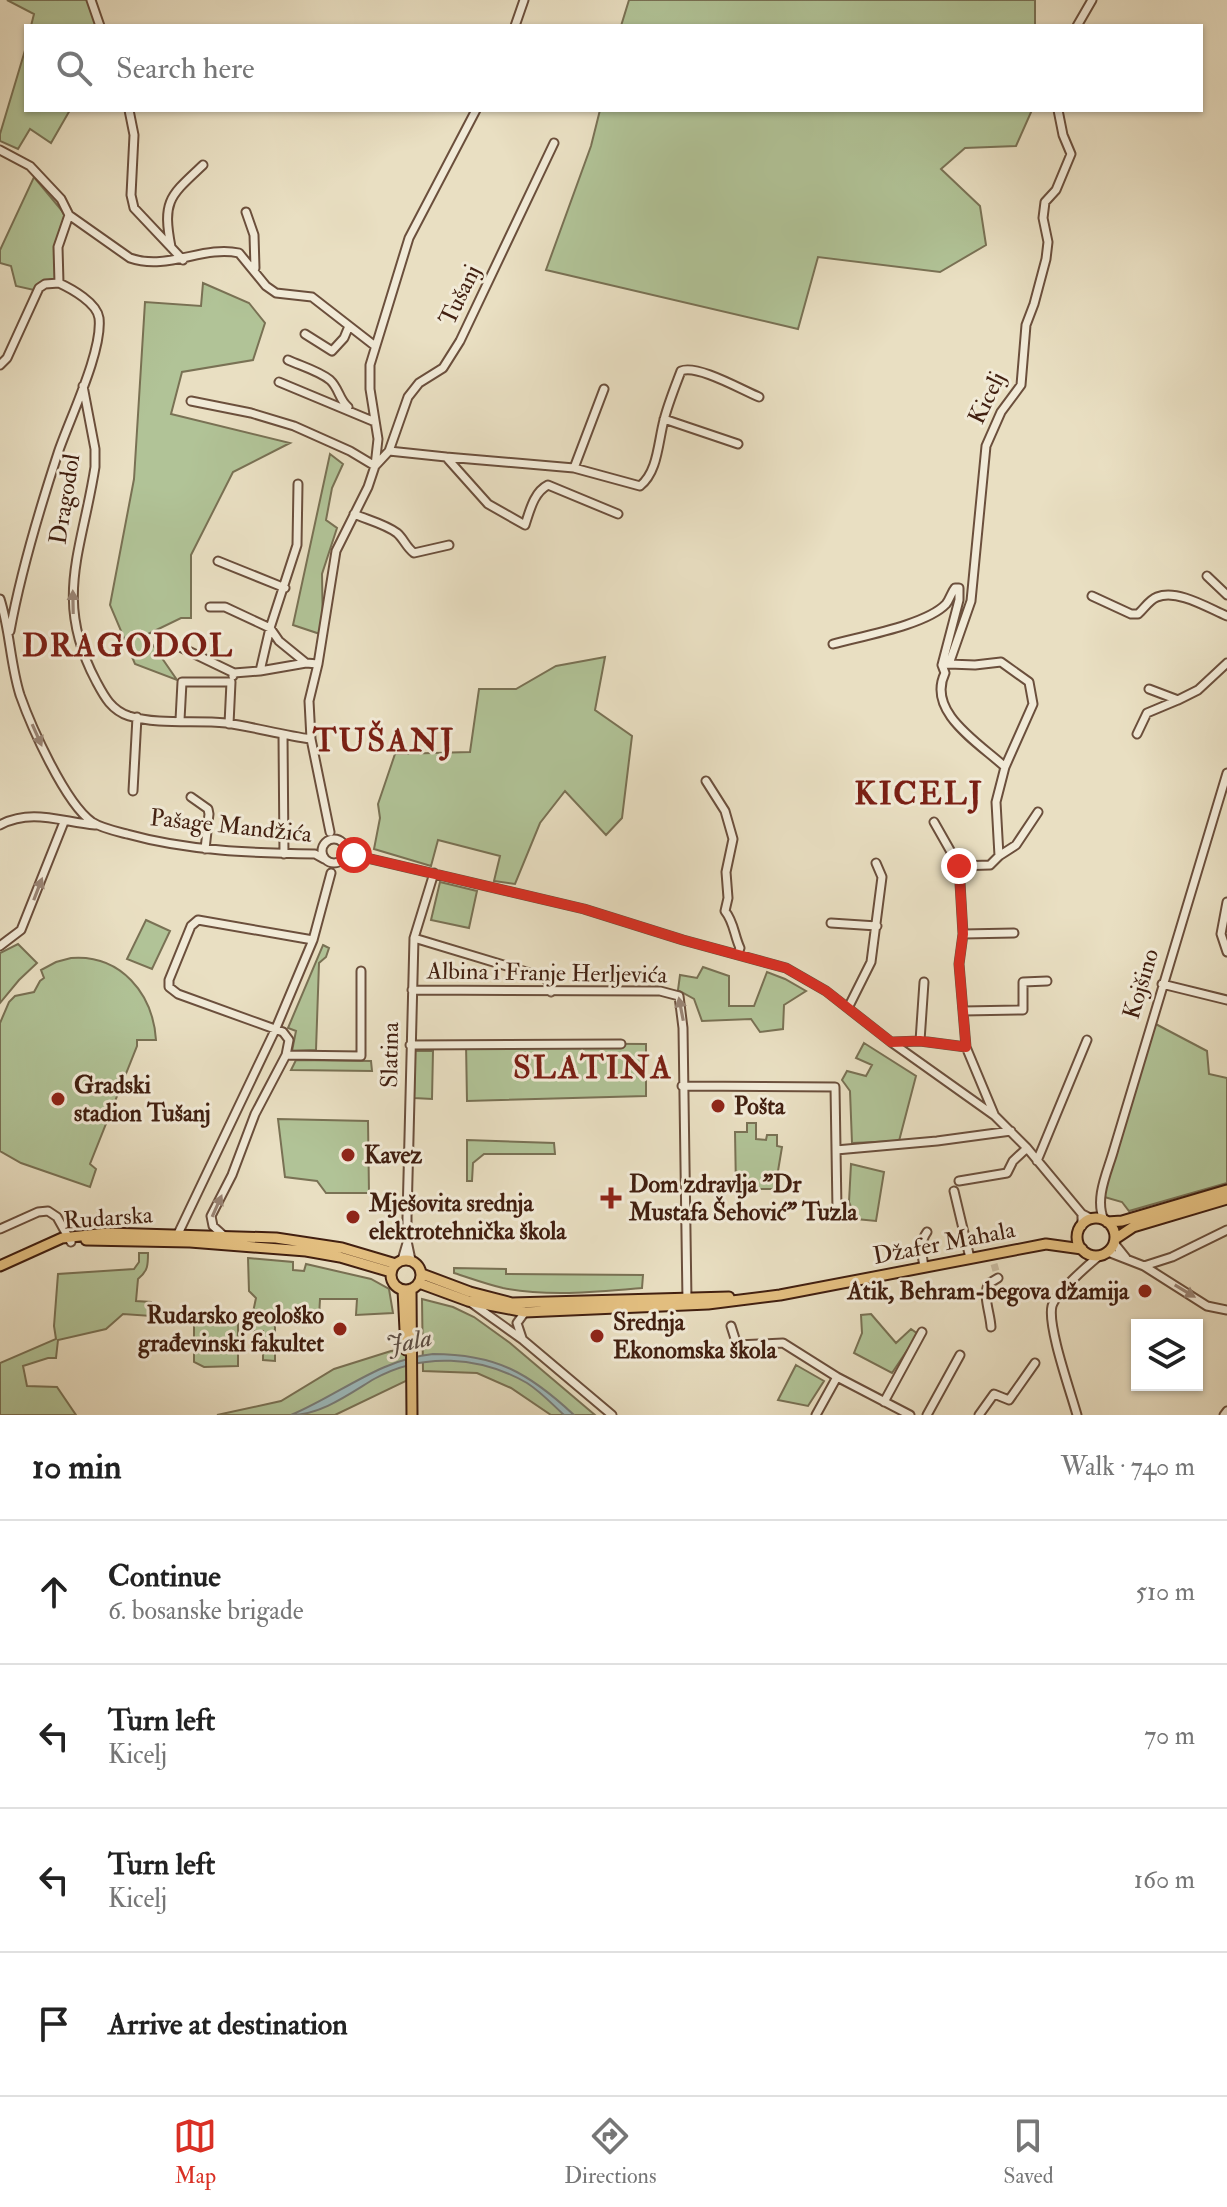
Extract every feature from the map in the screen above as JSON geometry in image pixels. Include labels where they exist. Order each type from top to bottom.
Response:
[{"type":"main road","points":[[1227,1190],[1122,1221],[1089,1217],[1081,1227],[1078,1241],[1083,1250],[1109,1247],[1133,1227],[1227,1199]]},
{"type":"main road","points":[[1106,1221],[1113,1228],[1109,1247]]},
{"type":"main road","name":"Džafer Mahala","points":[[687,1301],[780,1295],[970,1258],[993,1259],[1054,1244],[1081,1227]]},
{"type":"main road","name":"Rudarska","points":[[0,1269],[70,1240],[107,1233],[176,1238]]},
{"type":"main road","points":[[176,1238],[223,1235],[307,1242],[400,1264]]},
{"type":"main road","points":[[176,1238],[419,1266],[414,1284],[409,1357],[409,1415]]},
{"type":"main road","name":"Džafer Mahala","points":[[1054,1244],[1083,1250]]},
{"type":"main road","points":[[400,1264],[392,1281],[470,1292],[512,1303],[687,1301]]},
{"type":"main road","points":[[414,1284],[468,1301],[525,1312],[687,1301]]},
{"type":"street","points":[[91,0],[99,24]]},
{"type":"street","points":[[516,24],[524,0]]},
{"type":"street","points":[[1078,24],[1092,0]]},
{"type":"street","points":[[129,112],[134,135],[131,195],[134,208],[183,260]]},
{"type":"street","points":[[331,873],[322,852],[330,832],[311,739],[309,701],[336,551],[375,466],[378,439],[370,365],[409,238],[475,112]]},
{"type":"street","name":"Kicelj","points":[[946,664],[971,601],[986,446],[1001,412],[1021,385],[1026,325],[1046,259],[1045,202],[1056,190],[1071,154],[1058,112]]},
{"type":"street","name":"Tušanj","points":[[389,451],[408,397],[419,383],[443,368],[460,341],[554,143]]},
{"type":"street","points":[[0,150],[30,166],[61,199],[69,215],[130,258],[142,262],[183,260],[209,253],[239,253],[266,286],[276,293],[312,297],[375,346]]},
{"type":"street","points":[[172,249],[167,218],[170,197],[203,165]]},
{"type":"street","points":[[246,212],[254,235],[255,271]]},
{"type":"street","points":[[0,365],[7,358],[39,288],[45,284],[59,283],[58,247],[69,215]]},
{"type":"street","name":"Dragodol","points":[[59,283],[86,301],[99,317],[92,364],[83,386],[95,449],[95,467],[71,596],[76,636],[103,696],[112,708],[127,715],[229,724],[311,739]]},
{"type":"street","points":[[305,334],[332,351],[344,338],[349,326]]},
{"type":"street","points":[[288,360],[329,379],[343,404],[357,413]]},
{"type":"street","points":[[375,466],[389,451],[574,468],[640,486],[648,480],[681,371],[688,368],[759,397]]},
{"type":"street","points":[[279,382],[375,422]]},
{"type":"street","points":[[10,633],[24,563],[83,386]]},
{"type":"street","points":[[574,468],[604,389]]},
{"type":"street","points":[[191,401],[278,421],[350,451],[375,466]]},
{"type":"street","points":[[664,419],[738,444]]},
{"type":"street","points":[[446,457],[488,504],[525,525],[534,500],[548,485],[618,514]]},
{"type":"street","points":[[260,671],[299,535],[298,484]]},
{"type":"street","points":[[354,514],[394,531],[414,553],[449,545]]},
{"type":"street","points":[[218,561],[285,588]]},
{"type":"street","points":[[1207,576],[1227,595]]},
{"type":"street","name":"Kicelj","points":[[833,644],[902,626],[923,617],[938,610],[949,601],[955,588],[959,588],[945,673],[940,684],[940,701],[950,716],[1005,767]]},
{"type":"street","points":[[1092,596],[1131,614],[1138,614],[1154,597],[1163,596],[1193,601],[1227,616]]},
{"type":"street","points":[[0,599],[10,633],[17,682],[37,735],[72,798],[90,821],[98,825]]},
{"type":"street","points":[[210,607],[225,607],[270,628],[279,641],[306,663]]},
{"type":"street","points":[[180,647],[234,673],[318,664]]},
{"type":"street","points":[[946,664],[1001,662],[1029,682],[1033,704],[1005,767],[996,802],[999,856]]},
{"type":"street","points":[[1137,734],[1147,713],[1198,690],[1227,663]]},
{"type":"street","points":[[229,724],[234,673]]},
{"type":"street","points":[[180,720],[182,682],[231,682]]},
{"type":"street","points":[[1149,689],[1178,700]]},
{"type":"street","points":[[133,791],[137,717]]},
{"type":"street","points":[[283,735],[284,854]]},
{"type":"street","name":"Kojšino","points":[[1100,1208],[1162,984],[1227,773]]},
{"type":"street","points":[[706,781],[725,811],[733,839],[726,872],[728,898],[725,911],[733,921],[733,933],[740,948],[738,953]]},
{"type":"street","points":[[191,797],[208,809],[205,849]]},
{"type":"street","points":[[959,866],[990,865],[1016,845],[1038,812]]},
{"type":"street","name":"Pašage Mandžića","points":[[0,825],[18,818],[41,815],[64,822],[98,825],[170,845],[315,854],[326,860]]},
{"type":"street","points":[[0,946],[21,930],[64,822]]},
{"type":"street","points":[[934,822],[959,866],[963,934],[959,964],[966,1047],[995,1116]]},
{"type":"street","points":[[330,832],[354,855],[584,909],[786,968],[848,1008],[995,1116],[1089,1217],[1100,1208],[1106,1221]]},
{"type":"street","points":[[327,842],[337,840]]},
{"type":"street","points":[[176,1238],[276,1028],[313,940],[331,873],[345,848]]},
{"type":"street","points":[[326,860],[340,860],[354,855]]},
{"type":"street","points":[[848,1008],[871,962],[882,877],[876,863]]},
{"type":"street","name":"Slatina","points":[[400,1264],[407,1241],[414,938],[434,873]]},
{"type":"street","points":[[1227,902],[1224,935],[1227,952]]},
{"type":"street","points":[[223,1235],[213,1226],[211,1216],[232,1175],[255,1114],[286,1055],[289,1040],[276,1028],[178,994],[169,987],[169,980],[195,921],[313,940]]},
{"type":"street","points":[[831,923],[877,926]]},
{"type":"street","points":[[963,934],[1014,933]]},
{"type":"street","points":[[414,938],[543,977],[548,981],[551,992]]},
{"type":"street","points":[[286,1055],[361,1056],[361,971]]},
{"type":"street","points":[[963,1011],[1023,1010],[1023,982],[1047,981]]},
{"type":"street","points":[[920,1041],[924,982]]},
{"type":"street","points":[[1162,984],[1227,1000]]},
{"type":"street","name":"Albina i Franje Herljevića","points":[[412,990],[660,991],[679,996],[683,1028],[687,1301]]},
{"type":"street","points":[[1037,1161],[1087,1040]]},
{"type":"street","points":[[891,1042],[920,1041],[966,1047]]},
{"type":"street","points":[[410,1045],[621,1044]]},
{"type":"street","points":[[682,1086],[835,1087],[837,1210]]},
{"type":"street","points":[[836,1150],[1011,1131]]},
{"type":"street","points":[[959,1181],[1007,1173],[1013,1161],[1027,1148]]},
{"type":"street","points":[[954,1191],[970,1258]]},
{"type":"street","points":[[0,1229],[38,1212],[48,1211],[56,1215],[70,1240]]},
{"type":"street","points":[[1144,1266],[1172,1257],[1227,1230]]},
{"type":"street","points":[[924,1267],[921,1246],[927,1232]]},
{"type":"street","points":[[1077,1415],[1057,1341],[1052,1307],[1056,1298],[1109,1247],[1207,1306],[1227,1310]]},
{"type":"street","points":[[1083,1250],[1089,1265]]},
{"type":"street","points":[[991,1327],[984,1295],[988,1284],[998,1278]]},
{"type":"street","points":[[468,1301],[523,1340],[612,1415]]},
{"type":"street","points":[[523,1340],[517,1323],[525,1312]]},
{"type":"street","points":[[731,1326],[737,1345],[783,1343],[837,1377],[910,1415]]},
{"type":"street","points":[[884,1402],[922,1332]]},
{"type":"street","points":[[927,1415],[960,1355]]},
{"type":"street","points":[[979,1415],[994,1394],[1009,1400],[1035,1363]]},
{"type":"street","points":[[816,1415],[837,1377]]},
{"type":"green space","points":[[7,0],[92,0],[102,23],[32,24],[34,14]]},
{"type":"green space","points":[[629,0],[1035,0],[1035,24],[622,24]]},
{"type":"green space","points":[[24,54],[24,112],[69,112],[51,143],[30,129],[18,149],[0,141]]},
{"type":"green space","points":[[600,112],[1031,112],[1016,146],[965,148],[941,169],[980,206],[986,245],[940,272],[818,257],[798,329],[546,270],[591,146]]},
{"type":"green space","points":[[34,177],[68,218],[58,247],[61,277],[34,290],[16,286],[11,266],[0,263],[0,250]]},
{"type":"green space","points":[[203,283],[249,303],[265,323],[253,360],[182,372],[171,414],[290,443],[233,472],[191,555],[191,618],[181,618],[146,635],[177,680],[135,664],[110,605],[134,479],[145,302],[201,306]]},
{"type":"green space","points":[[330,454],[343,464],[332,488],[326,520],[337,528],[322,574],[323,635],[293,625]]},
{"type":"green space","points":[[605,657],[595,710],[632,736],[622,818],[606,835],[565,791],[540,823],[515,884],[494,881],[500,856],[438,840],[431,866],[374,849],[380,818],[378,804],[395,754],[470,752],[479,689],[516,689],[556,666]]},
{"type":"green space","points":[[440,882],[477,891],[469,928],[431,920]]},
{"type":"green space","points":[[146,920],[170,931],[152,969],[127,959]]},
{"type":"green space","points":[[18,944],[37,963],[0,1003],[0,953]]},
{"type":"green space","points":[[323,945],[329,948],[326,957],[319,963],[316,1050],[292,1051],[296,1031],[288,1028]]},
{"type":"green space","name":"Gradski stadion Tušanj","points":[[71,958],[89,958],[105,963],[131,980],[148,1007],[156,1040],[137,1040],[90,1164],[96,1169],[90,1187],[21,1163],[0,1151],[0,1023],[15,996],[34,992],[44,978],[41,970]]},
{"type":"green space","points":[[703,967],[729,976],[729,1006],[754,1006],[767,972],[806,991],[784,1005],[783,1029],[760,1032],[751,1019],[702,1021],[694,999],[678,990],[680,975],[697,978]]},
{"type":"green space","points":[[1150,1021],[1207,1051],[1209,1074],[1227,1078],[1227,1183],[1129,1211],[1122,1202],[1101,1196]]},
{"type":"green space","points":[[466,1043],[646,1044],[646,1096],[467,1101]]},
{"type":"green space","points":[[864,1043],[916,1076],[899,1141],[852,1143],[850,1091],[842,1080],[847,1071],[866,1076],[872,1065],[856,1058]]},
{"type":"green space","points":[[415,1051],[433,1051],[432,1099],[414,1098]]},
{"type":"green space","points":[[296,1060],[371,1061],[372,1071],[291,1070]]},
{"type":"green space","points":[[278,1119],[368,1121],[369,1193],[326,1193],[317,1181],[285,1177]]},
{"type":"green space","points":[[747,1123],[756,1123],[756,1139],[766,1140],[767,1135],[777,1135],[777,1146],[782,1147],[775,1189],[736,1189],[735,1132],[747,1132]]},
{"type":"green space","points":[[467,1140],[554,1143],[555,1154],[484,1154],[473,1163],[472,1181],[467,1181]]},
{"type":"green space","points":[[851,1164],[884,1172],[876,1221],[856,1219],[849,1202]]},
{"type":"green space","points":[[139,1253],[148,1253],[148,1261],[146,1270],[138,1279],[136,1301],[151,1302],[151,1316],[123,1314],[106,1329],[58,1340],[56,1358],[23,1366],[27,1386],[57,1387],[76,1415],[0,1415],[0,1363],[56,1339],[58,1274],[134,1269],[139,1262]]},
{"type":"green space","points":[[248,1258],[293,1262],[293,1270],[304,1271],[306,1264],[371,1279],[389,1289],[393,1313],[356,1315],[357,1299],[320,1299],[319,1318],[275,1317],[275,1361],[263,1360],[263,1331],[243,1331],[244,1322],[252,1317],[256,1298],[249,1291]]},
{"type":"green space","points":[[454,1268],[506,1269],[506,1274],[643,1275],[642,1288],[555,1293],[503,1288],[454,1273]]},
{"type":"green space","points":[[422,1299],[453,1307],[474,1317],[510,1343],[595,1415],[551,1415],[511,1388],[477,1373],[423,1371]]},
{"type":"green space","points":[[871,1314],[896,1343],[911,1329],[918,1334],[892,1373],[854,1353],[862,1333],[861,1315]]},
{"type":"green space","points":[[204,1317],[238,1319],[238,1366],[204,1367],[194,1362],[194,1323]]},
{"type":"green space","points":[[407,1349],[408,1380],[335,1415],[217,1415],[281,1401],[334,1369]]},
{"type":"green space","points":[[796,1365],[824,1381],[808,1406],[778,1400]]},
{"type":"water","points":[[433,1354],[475,1358],[510,1369],[542,1388],[574,1415],[564,1415],[542,1394],[509,1374],[471,1363],[431,1361],[392,1370],[324,1408],[291,1415],[377,1370]]},
{"type":"tunnel","points":[[994,1264],[998,1278]]},
{"type":"place","name":"Gradski stadion Tušanj","points":[[58,1099]]},
{"type":"place","name":"Pošta","points":[[718,1106]]},
{"type":"place","name":"Kavez","points":[[348,1155]]},
{"type":"place","name":"Dom zdravlja \"Dr Mustafa Šehović\" Tuzla","points":[[611,1198]]},
{"type":"place","name":"Mješovita srednja elektrotehnička škola","points":[[353,1217]]},
{"type":"place","name":"Atik, Behram-begova džamija","points":[[1145,1291]]},
{"type":"place","name":"Rudarsko geološko građevinski fakultet","points":[[340,1329]]},
{"type":"place","name":"Srednja Ekonomska škola","points":[[597,1336]]},
{"type":"district","name":"DRAGODOL","points":[[128,646]]},
{"type":"district","name":"TUŠANJ","points":[[384,741]]},
{"type":"district","name":"KICELJ","points":[[919,794]]},
{"type":"district","name":"SLATINA","points":[[593,1068]]},
{"type":"route","points":[[354,855],[584,909],[786,968],[826,991],[891,1042],[920,1041],[966,1047],[959,964],[963,934],[959,866]]},
{"type":"water label","name":"Jala","points":[[409,1342]]}]
